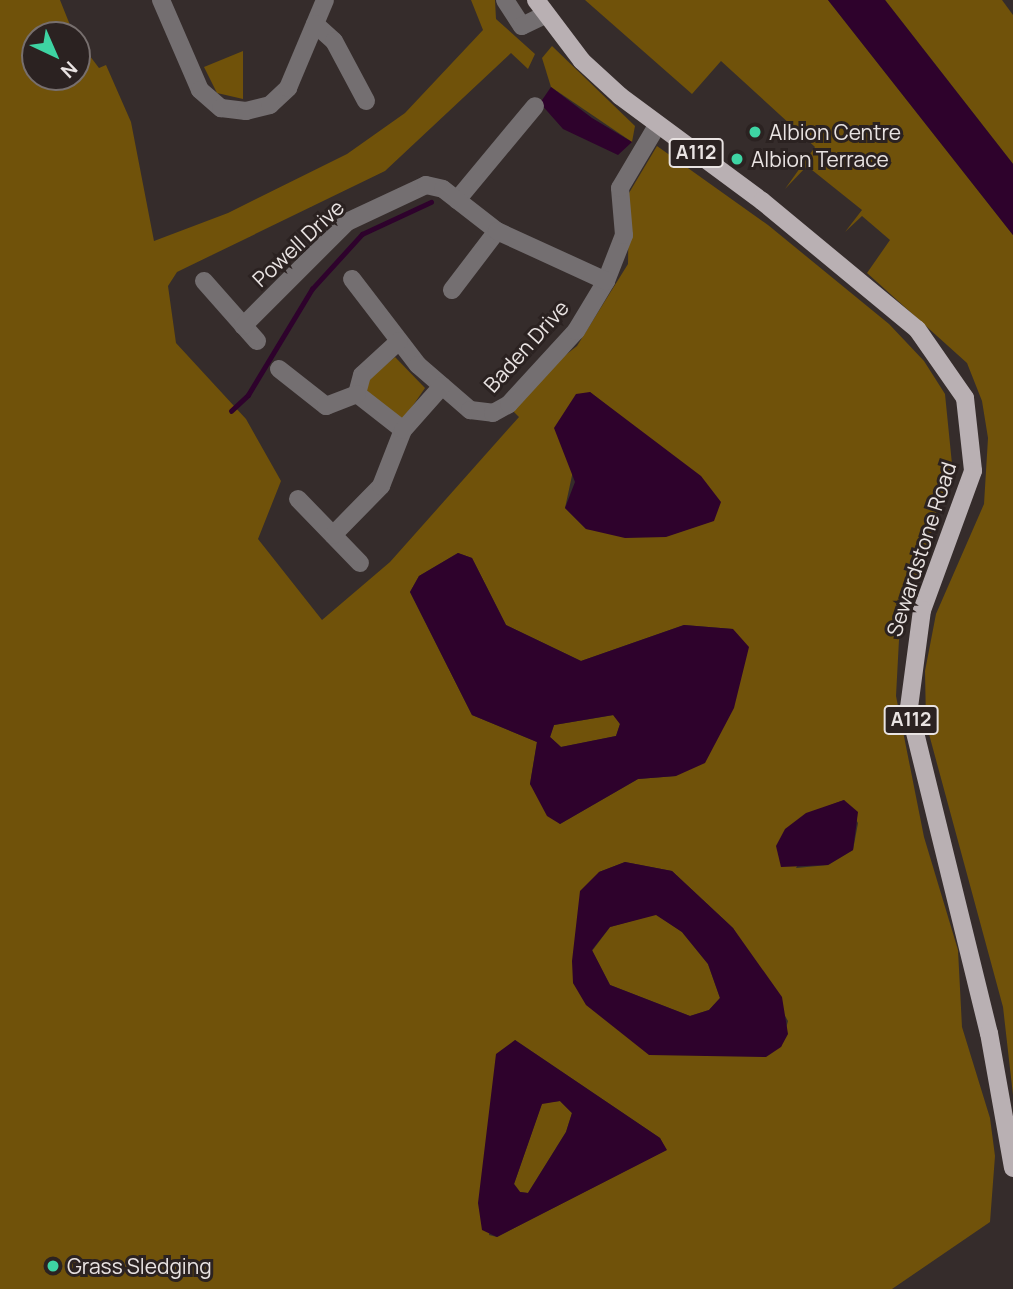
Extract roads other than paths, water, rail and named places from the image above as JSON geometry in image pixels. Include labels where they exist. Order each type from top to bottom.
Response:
[{"type":"main road","name":"Sewardstone Road","points":[[540,8],[582,61],[658,124],[886,301],[937,351],[965,398],[973,471],[922,610],[909,708],[989,1034],[1013,1168]]},
{"type":"street","points":[[161,0],[200,90],[233,111],[257,111],[280,98],[325,0]]},
{"type":"street","points":[[505,0],[522,26],[540,8]]},
{"type":"street","points":[[315,24],[334,41],[366,101]]},
{"type":"street","points":[[457,200],[535,106]]},
{"type":"street","name":"Baden Drive","points":[[352,279],[399,341],[442,386],[483,414],[509,404],[576,331],[606,281],[624,235],[620,188],[658,124]]},
{"type":"street","name":"Powell Drive","points":[[243,326],[347,222],[426,185],[457,200],[497,231],[606,281]]},
{"type":"street","points":[[452,290],[497,231]]},
{"type":"street","points":[[204,281],[257,341]]},
{"type":"street","points":[[357,394],[362,375],[399,341]]},
{"type":"street","points":[[279,369],[326,406],[357,394]]},
{"type":"street","points":[[333,534],[381,486],[403,430],[442,386]]},
{"type":"street","points":[[357,394],[403,430]]},
{"type":"street","points":[[298,499],[360,563]]},
{"type":"waterway","points":[[231,411],[248,395],[312,289],[362,234],[431,202]]},
{"type":"place","name":"Albion Centre","points":[[755,132]]},
{"type":"place","name":"Albion Terrace","points":[[737,159]]},
{"type":"place","name":"Grass Sledging","points":[[53,1266]]}]
